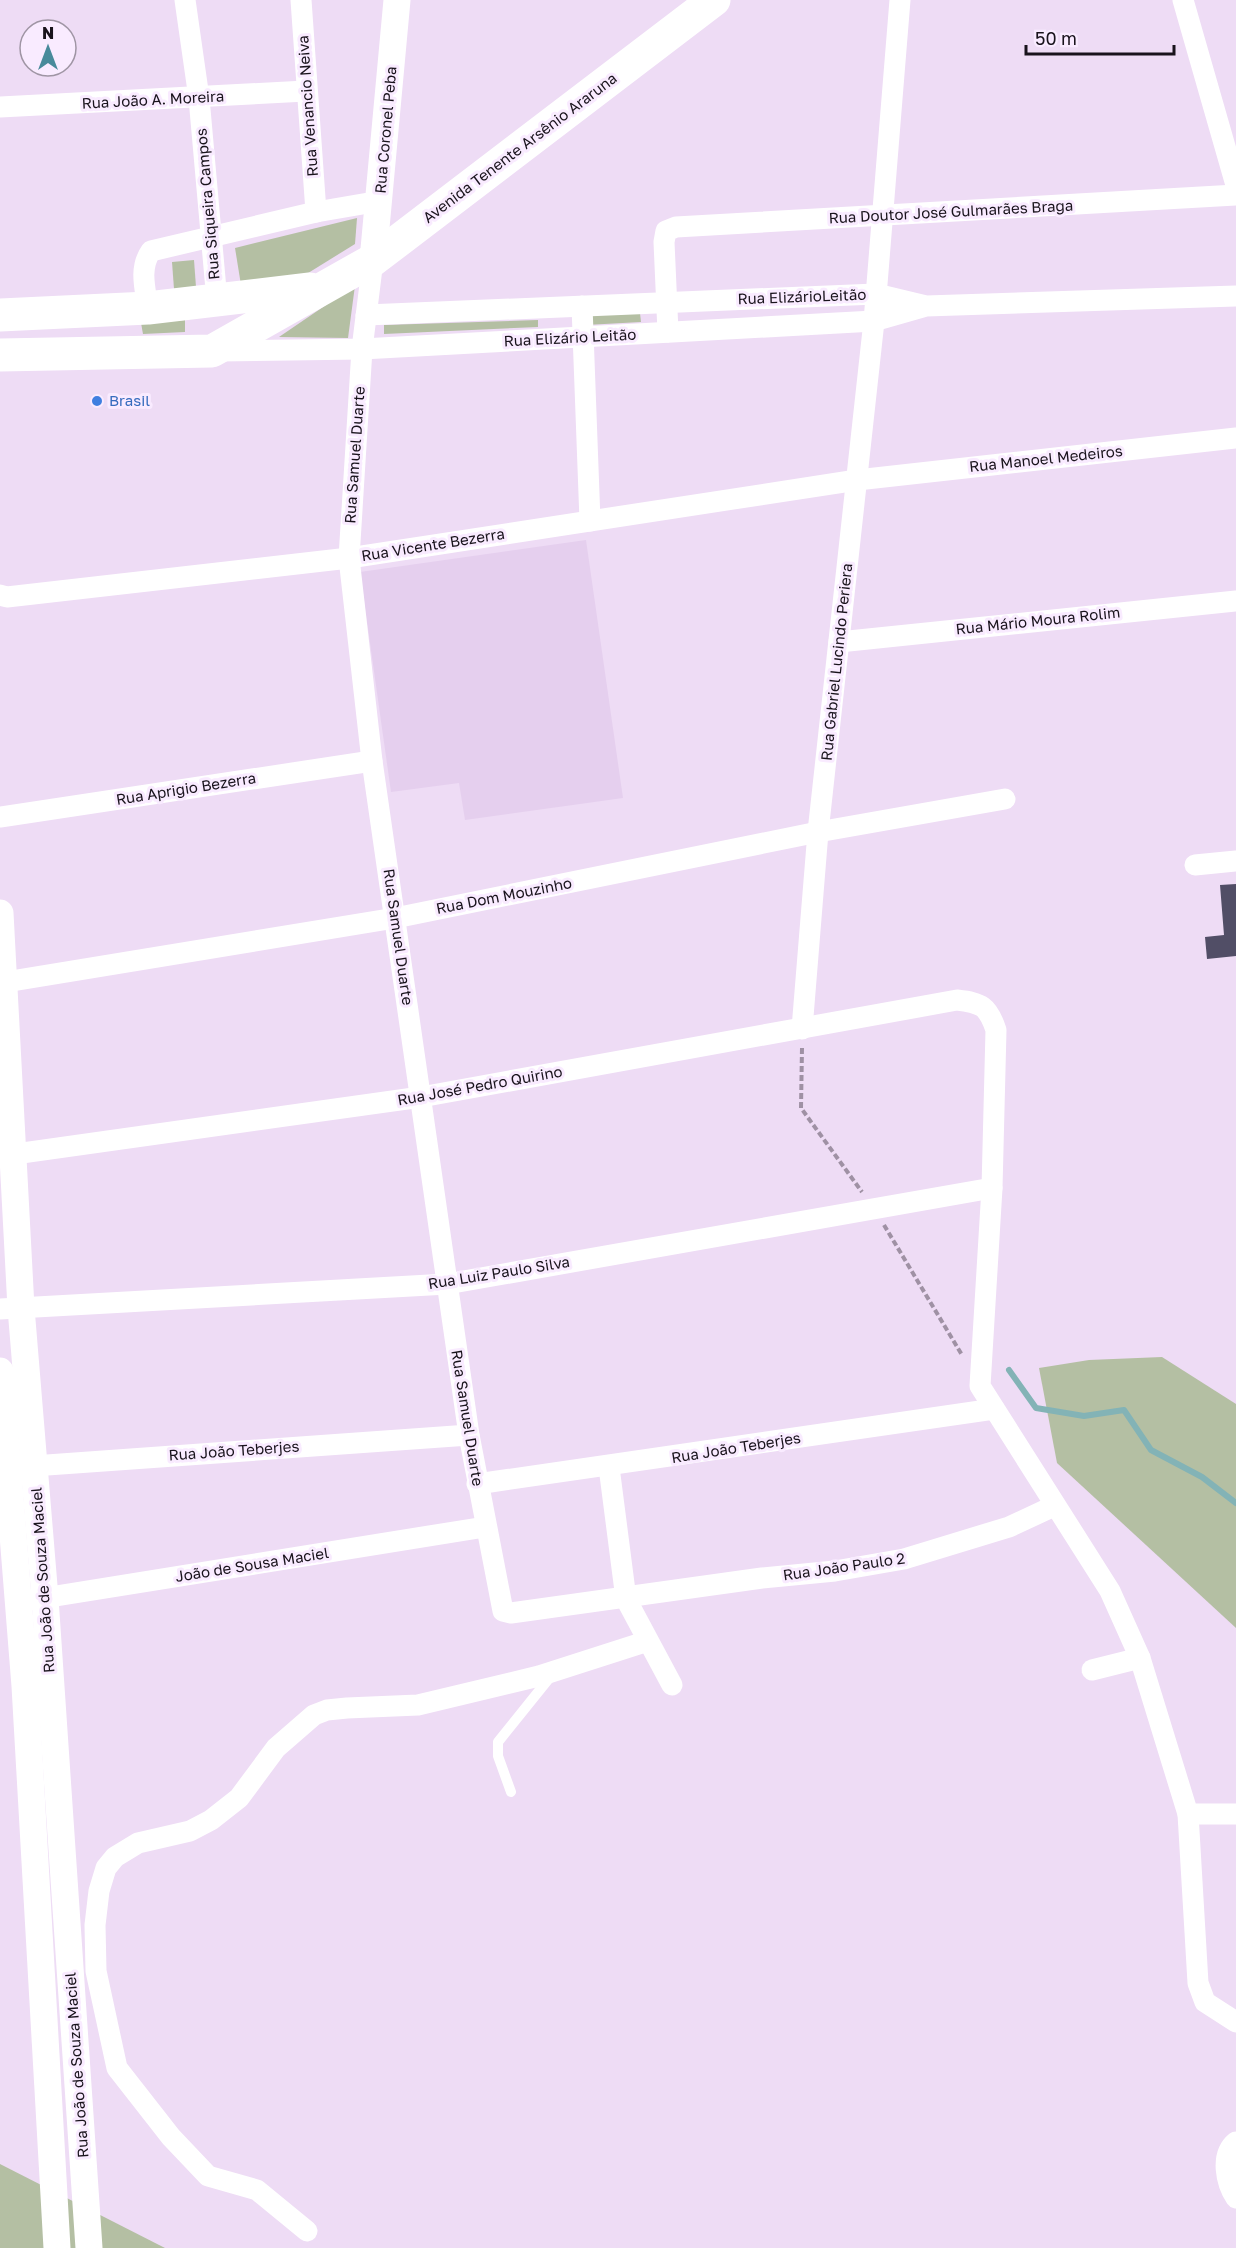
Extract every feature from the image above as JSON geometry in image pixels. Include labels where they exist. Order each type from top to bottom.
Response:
[{"type":"main road","name":"Avenida Tenente Arsênio Araruna","points":[[212,351],[373,260],[714,0]]},
{"type":"main road","points":[[0,315],[148,308],[321,288]]},
{"type":"main road","points":[[0,355],[212,351]]},
{"type":"street","name":"Rua Siqueira Campos","points":[[185,0],[199,98],[217,301]]},
{"type":"street","name":"Rua Venancio Neiva","points":[[301,0],[316,212]]},
{"type":"street","name":"Rua Coronel Peba","points":[[373,260],[397,0]]},
{"type":"street","name":"Rua Gabriel Lucindo Periera","points":[[802,1029],[819,832],[874,321],[900,0]]},
{"type":"street","points":[[1183,0],[1236,185]]},
{"type":"street","name":"Rua João A. Moreira","points":[[0,107],[306,91]]},
{"type":"street","name":"Rua Doutor José Gulmarães Braga","points":[[667,302],[666,231],[676,227],[1236,195]]},
{"type":"street","points":[[148,308],[143,270],[150,251],[316,212],[380,201]]},
{"type":"street","name":"Rua Samuel Duarte","points":[[373,260],[362,349],[349,558],[372,761],[469,1435],[503,1611]]},
{"type":"street","name":"Rua ElizárioLeitão","points":[[366,315],[876,294],[926,306],[1236,296]]},
{"type":"street","points":[[667,302],[668,332]]},
{"type":"street","points":[[582,306],[590,521]]},
{"type":"street","name":"Rua Elizário Leitão","points":[[212,351],[362,349],[874,321],[926,306]]},
{"type":"street","name":"Rua Manoel Medeiros","points":[[857,480],[1236,438]]},
{"type":"street","name":"Rua Vicente Bezerra","points":[[2,598],[349,558],[857,480]]},
{"type":"street","name":"Rua Mário Moura Rolim","points":[[839,642],[1236,601]]},
{"type":"street","name":"Rua Aprigio Bezerra","points":[[0,817],[372,761]]},
{"type":"street","name":"Rua Dom Mouzinho","points":[[2,983],[395,918],[819,832],[1005,799]]},
{"type":"street","points":[[1195,865],[1236,861]]},
{"type":"street","name":"Rua João de Souza Maciel","points":[[0,913],[11,1308],[35,1465],[89,2248]]},
{"type":"street","name":"Rua José Pedro Quirino","points":[[7,1155],[421,1097],[957,1000],[976,1002],[990,1012],[996,1030],[992,1188]]},
{"type":"street","points":[[992,1188],[980,1386],[1110,1591],[1140,1658],[1188,1814],[1198,1983],[1205,2002],[1236,2022]]},
{"type":"street","name":"Rua Luiz Paulo Silva","points":[[11,1308],[447,1284],[992,1188]]},
{"type":"street","name":"Rua João de Souza Maciel","points":[[0,1371],[4,1468],[19,1602],[57,2248]]},
{"type":"street","name":"Rua João Teberjes","points":[[477,1484],[609,1467],[994,1409]]},
{"type":"street","name":"Rua João Teberjes","points":[[4,1468],[469,1435]]},
{"type":"street","points":[[609,1467],[626,1599],[672,1685]]},
{"type":"street","name":"Rua João Paulo 2","points":[[503,1611],[511,1613],[626,1599],[904,1559],[1009,1527],[1054,1506]]},
{"type":"street","name":"João de Sousa Maciel","points":[[19,1602],[485,1527]]},
{"type":"street","points":[[307,2231],[256,2190],[208,2176],[171,2137],[117,2068],[96,1971],[95,1925],[99,1891],[106,1868],[115,1857],[132,1846],[190,1831],[211,1820],[239,1798],[276,1748],[314,1715],[347,1708],[418,1705],[555,1671],[648,1641]]},
{"type":"street","points":[[1092,1670],[1140,1658]]},
{"type":"street","points":[[1188,1814],[1236,1814]]},
{"type":"street","points":[[1236,2142],[1232,2145],[1226,2166],[1229,2188],[1236,2198]]},
{"type":"lane","points":[[511,1792],[498,1756],[498,1742],[555,1671]]},
{"type":"shaded area","points":[[586,540],[623,798],[465,820],[459,783],[391,792],[360,572]]},
{"type":"green space","points":[[357,218],[355,244],[292,283],[241,285],[235,248]]},
{"type":"green space","points":[[194,260],[196,287],[174,289],[172,262]]},
{"type":"green space","points":[[356,278],[348,338],[279,337],[326,305]]},
{"type":"green space","points":[[640,313],[641,322],[586,325],[585,315]]},
{"type":"green space","points":[[185,320],[185,332],[143,334],[141,323]]},
{"type":"green space","points":[[538,320],[538,327],[384,334],[384,325]]},
{"type":"green space","points":[[1162,1357],[1236,1404],[1236,1628],[1057,1463],[1039,1368],[1089,1360]]},
{"type":"green space","points":[[0,2164],[165,2248],[0,2248]]},
{"type":"building","points":[[1236,884],[1236,956],[1207,959],[1205,937],[1224,935],[1220,885]]},
{"type":"waterway","points":[[1009,1370],[1036,1408],[1084,1416],[1124,1410],[1151,1450],[1202,1477],[1236,1503]]},
{"type":"place","name":"Brasil","points":[[97,401]]}]
